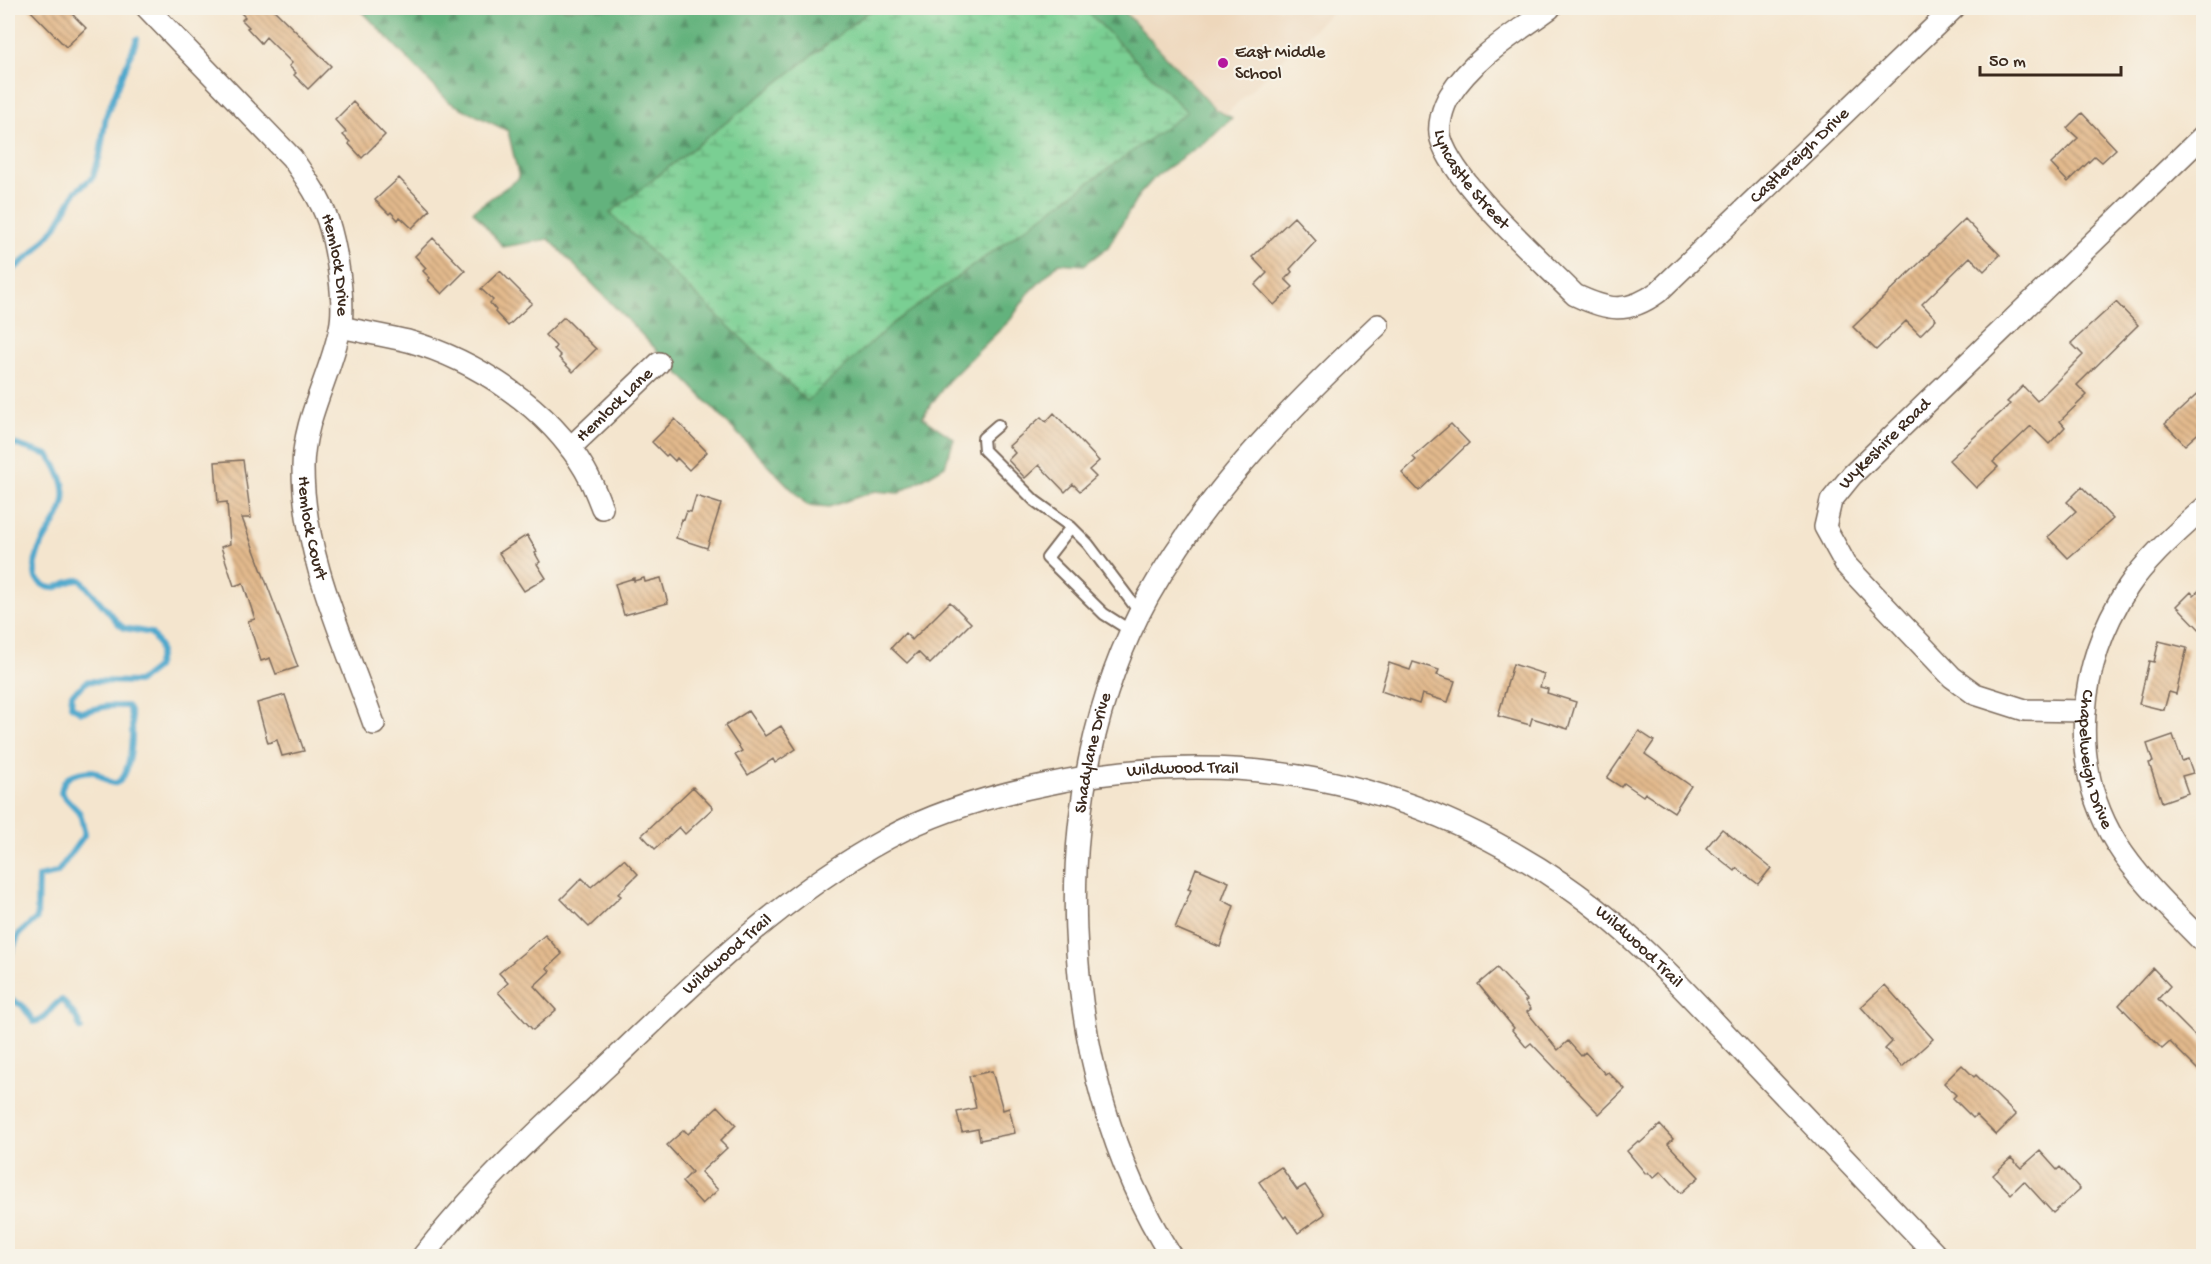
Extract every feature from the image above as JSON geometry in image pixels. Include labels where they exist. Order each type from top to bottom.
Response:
[{"type":"street","name":"Hemlock Drive","points":[[147,8],[292,158],[310,186],[328,221],[342,296],[341,327],[409,342],[483,371],[531,407],[570,448],[586,471],[602,508]]},
{"type":"street","name":"Lyncastle Street","points":[[1550,8],[1466,74],[1449,96],[1439,127],[1440,137],[1458,174],[1575,295],[1598,306],[1622,309],[1644,302]]},
{"type":"street","name":"Castlereigh Drive","points":[[1644,302],[1658,292],[1953,8]]},
{"type":"street","name":"Wykeshire Road","points":[[2085,711],[2025,710],[1975,694],[1952,677],[1846,565],[1825,527],[1831,501],[1852,476],[2204,135]]},
{"type":"street","name":"Shadylane Drive","points":[[1172,1257],[1129,1178],[1109,1122],[1088,1039],[1079,977],[1076,911],[1080,821],[1085,776],[1109,691],[1136,622],[1189,532],[1239,466],[1309,391],[1378,325]]},
{"type":"street","name":"Hemlock Court","points":[[341,327],[308,432],[303,466],[306,510],[318,565],[374,724]]},
{"type":"street","name":"Hemlock Lane","points":[[570,448],[659,363]]},
{"type":"street","name":"Chapelweigh Drive","points":[[2204,508],[2149,560],[2128,588],[2094,654],[2086,693],[2085,711],[2087,762],[2098,804],[2115,841],[2130,863],[2204,943]]},
{"type":"street","name":"Wildwood Trail","points":[[423,1257],[471,1198],[710,968],[794,898],[855,857],[905,829],[1010,792],[1085,776],[1165,768],[1243,768],[1281,772],[1354,786],[1396,799],[1466,827],[1500,845],[1592,904],[1665,970],[1937,1257]]},
{"type":"lane","points":[[998,425],[983,438],[984,450],[1035,501],[1071,527],[1088,544],[1136,622]]},
{"type":"lane","points":[[1071,527],[1047,558],[1104,614],[1136,622]]},
{"type":"shaded area","name":"East Middle School","points":[[1115,8],[1336,8],[1221,119]]},
{"type":"green space","points":[[359,8],[1121,8],[1216,110],[1232,118],[1213,136],[1157,175],[1139,195],[1108,247],[1084,265],[1059,263],[1028,294],[1011,319],[948,381],[922,417],[954,439],[945,466],[899,493],[875,491],[829,507],[807,505],[549,239],[503,247],[473,211],[519,178],[508,131],[449,102]]},
{"type":"green space","points":[[889,8],[1084,8],[1187,112],[892,324],[807,401],[610,213],[868,12]]},
{"type":"building","points":[[28,8],[79,8],[73,15],[86,28],[66,47]]},
{"type":"building","points":[[236,8],[272,8],[331,66],[308,89],[294,75],[296,73],[289,66],[292,63],[266,37],[261,43],[247,28],[249,27],[242,20],[245,17]]},
{"type":"building","points":[[353,102],[385,135],[362,158],[349,144],[350,142],[343,135],[346,132],[335,120]]},
{"type":"building","points":[[2082,113],[2116,149],[2102,162],[2095,156],[2068,182],[2051,164],[2078,138],[2067,128]]},
{"type":"building","points":[[399,178],[430,210],[412,228],[400,217],[398,220],[391,212],[389,214],[375,200]]},
{"type":"building","points":[[1294,217],[1316,241],[1290,269],[1292,272],[1285,279],[1293,287],[1274,305],[1255,285],[1267,273],[1252,257]]},
{"type":"building","points":[[1965,219],[2000,255],[1984,271],[1970,257],[1922,304],[1936,319],[1920,335],[1906,321],[1876,350],[1853,327]]},
{"type":"building","points":[[433,238],[465,271],[442,294],[428,280],[430,278],[423,271],[426,268],[415,256]]},
{"type":"building","points":[[500,271],[532,303],[508,326],[495,312],[496,310],[490,303],[493,300],[481,289]]},
{"type":"building","points":[[2116,302],[2138,325],[2077,385],[2087,395],[2060,421],[2065,427],[2049,444],[2031,426],[1993,462],[1998,467],[1976,488],[1949,460],[2010,404],[2007,402],[2023,386],[2037,401],[2083,355],[2071,343]]},
{"type":"building","points":[[564,317],[596,349],[573,372],[559,358],[561,356],[554,349],[556,346],[545,335]]},
{"type":"building","points":[[2204,388],[2204,428],[2185,445],[2165,424]]},
{"type":"building","points":[[1054,413],[1099,461],[1089,470],[1096,477],[1080,491],[1073,484],[1065,492],[1039,465],[1025,478],[1008,460],[1015,453],[1009,446],[1041,417],[1046,422]]},
{"type":"building","points":[[675,419],[707,452],[689,470],[677,458],[675,461],[668,454],[666,456],[652,442]]},
{"type":"building","points":[[1451,424],[1469,443],[1419,491],[1402,473],[1416,460],[1413,457]]},
{"type":"building","points":[[243,460],[251,518],[242,518],[298,667],[276,674],[270,658],[261,661],[248,621],[255,619],[243,583],[234,586],[221,547],[230,544],[227,502],[218,503],[215,462]]},
{"type":"building","points":[[2082,487],[2113,519],[2068,558],[2048,537],[2076,511],[2067,502]]},
{"type":"building","points":[[696,496],[721,504],[707,548],[676,538],[682,519],[684,520],[687,511],[691,512]]},
{"type":"building","points":[[527,535],[537,552],[535,553],[540,562],[537,564],[546,578],[524,591],[499,553]]},
{"type":"building","points":[[634,578],[634,581],[644,578],[645,582],[661,578],[668,603],[624,615],[615,584]]},
{"type":"building","points":[[2204,586],[2204,634],[2177,606],[2191,592],[2194,595]]},
{"type":"building","points":[[950,602],[971,623],[930,664],[918,652],[907,663],[891,648],[905,633],[912,640]]},
{"type":"building","points":[[2159,641],[2187,648],[2176,694],[2169,692],[2164,710],[2139,704],[2149,661],[2154,662]]},
{"type":"building","points":[[1413,662],[1439,670],[1437,675],[1455,681],[1448,702],[1422,694],[1419,704],[1381,691],[1389,663],[1410,670]]},
{"type":"building","points":[[1513,664],[1544,674],[1540,687],[1548,689],[1547,693],[1576,702],[1568,729],[1532,718],[1530,725],[1498,716]]},
{"type":"building","points":[[285,695],[304,751],[282,756],[277,740],[268,743],[257,703]]},
{"type":"building","points":[[748,711],[765,736],[781,726],[796,749],[775,763],[773,759],[748,775],[735,755],[742,751],[725,726]]},
{"type":"building","points":[[1639,731],[1654,741],[1645,754],[1691,786],[1674,812],[1645,793],[1643,796],[1624,783],[1621,787],[1607,778]]},
{"type":"building","points":[[2173,735],[2182,761],[2188,759],[2193,773],[2182,776],[2188,793],[2162,802],[2149,763],[2153,762],[2147,744]]},
{"type":"building","points":[[693,787],[713,808],[685,834],[679,827],[655,849],[642,835]]},
{"type":"building","points":[[1722,829],[1771,868],[1758,884],[1737,868],[1735,871],[1706,848]]},
{"type":"building","points":[[624,859],[638,874],[618,894],[621,896],[589,927],[561,899],[582,878],[591,887]]},
{"type":"building","points":[[1196,868],[1229,882],[1222,900],[1234,906],[1220,947],[1175,928],[1191,890],[1188,889]]},
{"type":"building","points":[[545,935],[562,954],[547,968],[550,971],[534,986],[556,1010],[533,1030],[498,992],[508,983],[499,973]]},
{"type":"building","points":[[1497,968],[1527,1000],[1525,1001],[1531,1009],[1527,1012],[1558,1050],[1568,1041],[1581,1056],[1585,1052],[1605,1074],[1608,1072],[1625,1089],[1599,1114],[1531,1043],[1526,1047],[1512,1030],[1514,1028],[1478,984]]},
{"type":"building","points":[[2153,968],[2170,986],[2158,999],[2204,1045],[2204,1076],[2170,1042],[2162,1049],[2119,1005]]},
{"type":"building","points":[[1885,985],[1933,1039],[1902,1067],[1885,1049],[1892,1042],[1861,1007]]},
{"type":"building","points":[[1962,1065],[1974,1077],[1976,1075],[2016,1115],[1996,1135],[1976,1115],[1973,1118],[1953,1098],[1956,1095],[1944,1083]]},
{"type":"building","points":[[992,1071],[1003,1110],[1009,1108],[1015,1133],[980,1140],[978,1129],[962,1132],[957,1112],[976,1108],[969,1076]]},
{"type":"building","points":[[718,1106],[736,1125],[720,1141],[727,1148],[701,1172],[718,1190],[702,1204],[682,1182],[692,1172],[667,1145],[684,1130],[688,1134]]},
{"type":"building","points":[[1660,1125],[1673,1139],[1668,1144],[1699,1177],[1681,1193],[1661,1171],[1653,1178],[1648,1172],[1646,1174],[1627,1151]]},
{"type":"building","points":[[2040,1151],[2057,1170],[2060,1167],[2080,1189],[2053,1213],[2024,1181],[2011,1194],[1993,1175],[2011,1158],[2021,1168]]},
{"type":"building","points":[[1281,1167],[1297,1190],[1305,1185],[1325,1214],[1298,1233],[1286,1216],[1284,1218],[1259,1182]]},
{"type":"waterway","points":[[8,274],[35,251],[55,228],[76,191],[93,177],[100,155],[106,116],[137,39]]},
{"type":"waterway","points":[[8,442],[48,455],[58,470],[64,490],[59,515],[39,550],[35,563],[36,578],[42,584],[53,588],[81,580],[124,628],[151,633],[159,645],[160,653],[156,668],[138,682],[88,681],[72,694],[71,706],[81,712],[108,706],[127,706],[132,722],[129,760],[126,771],[116,783],[92,771],[81,772],[67,778],[64,782],[61,793],[80,813],[85,834],[57,873],[38,877],[37,918],[19,934],[8,960]]},
{"type":"waterway","points":[[8,999],[22,1005],[34,1022],[43,1018],[62,1000],[76,1017],[81,1029]]},
{"type":"place","name":"East Middle School","points":[[1223,63]]}]
